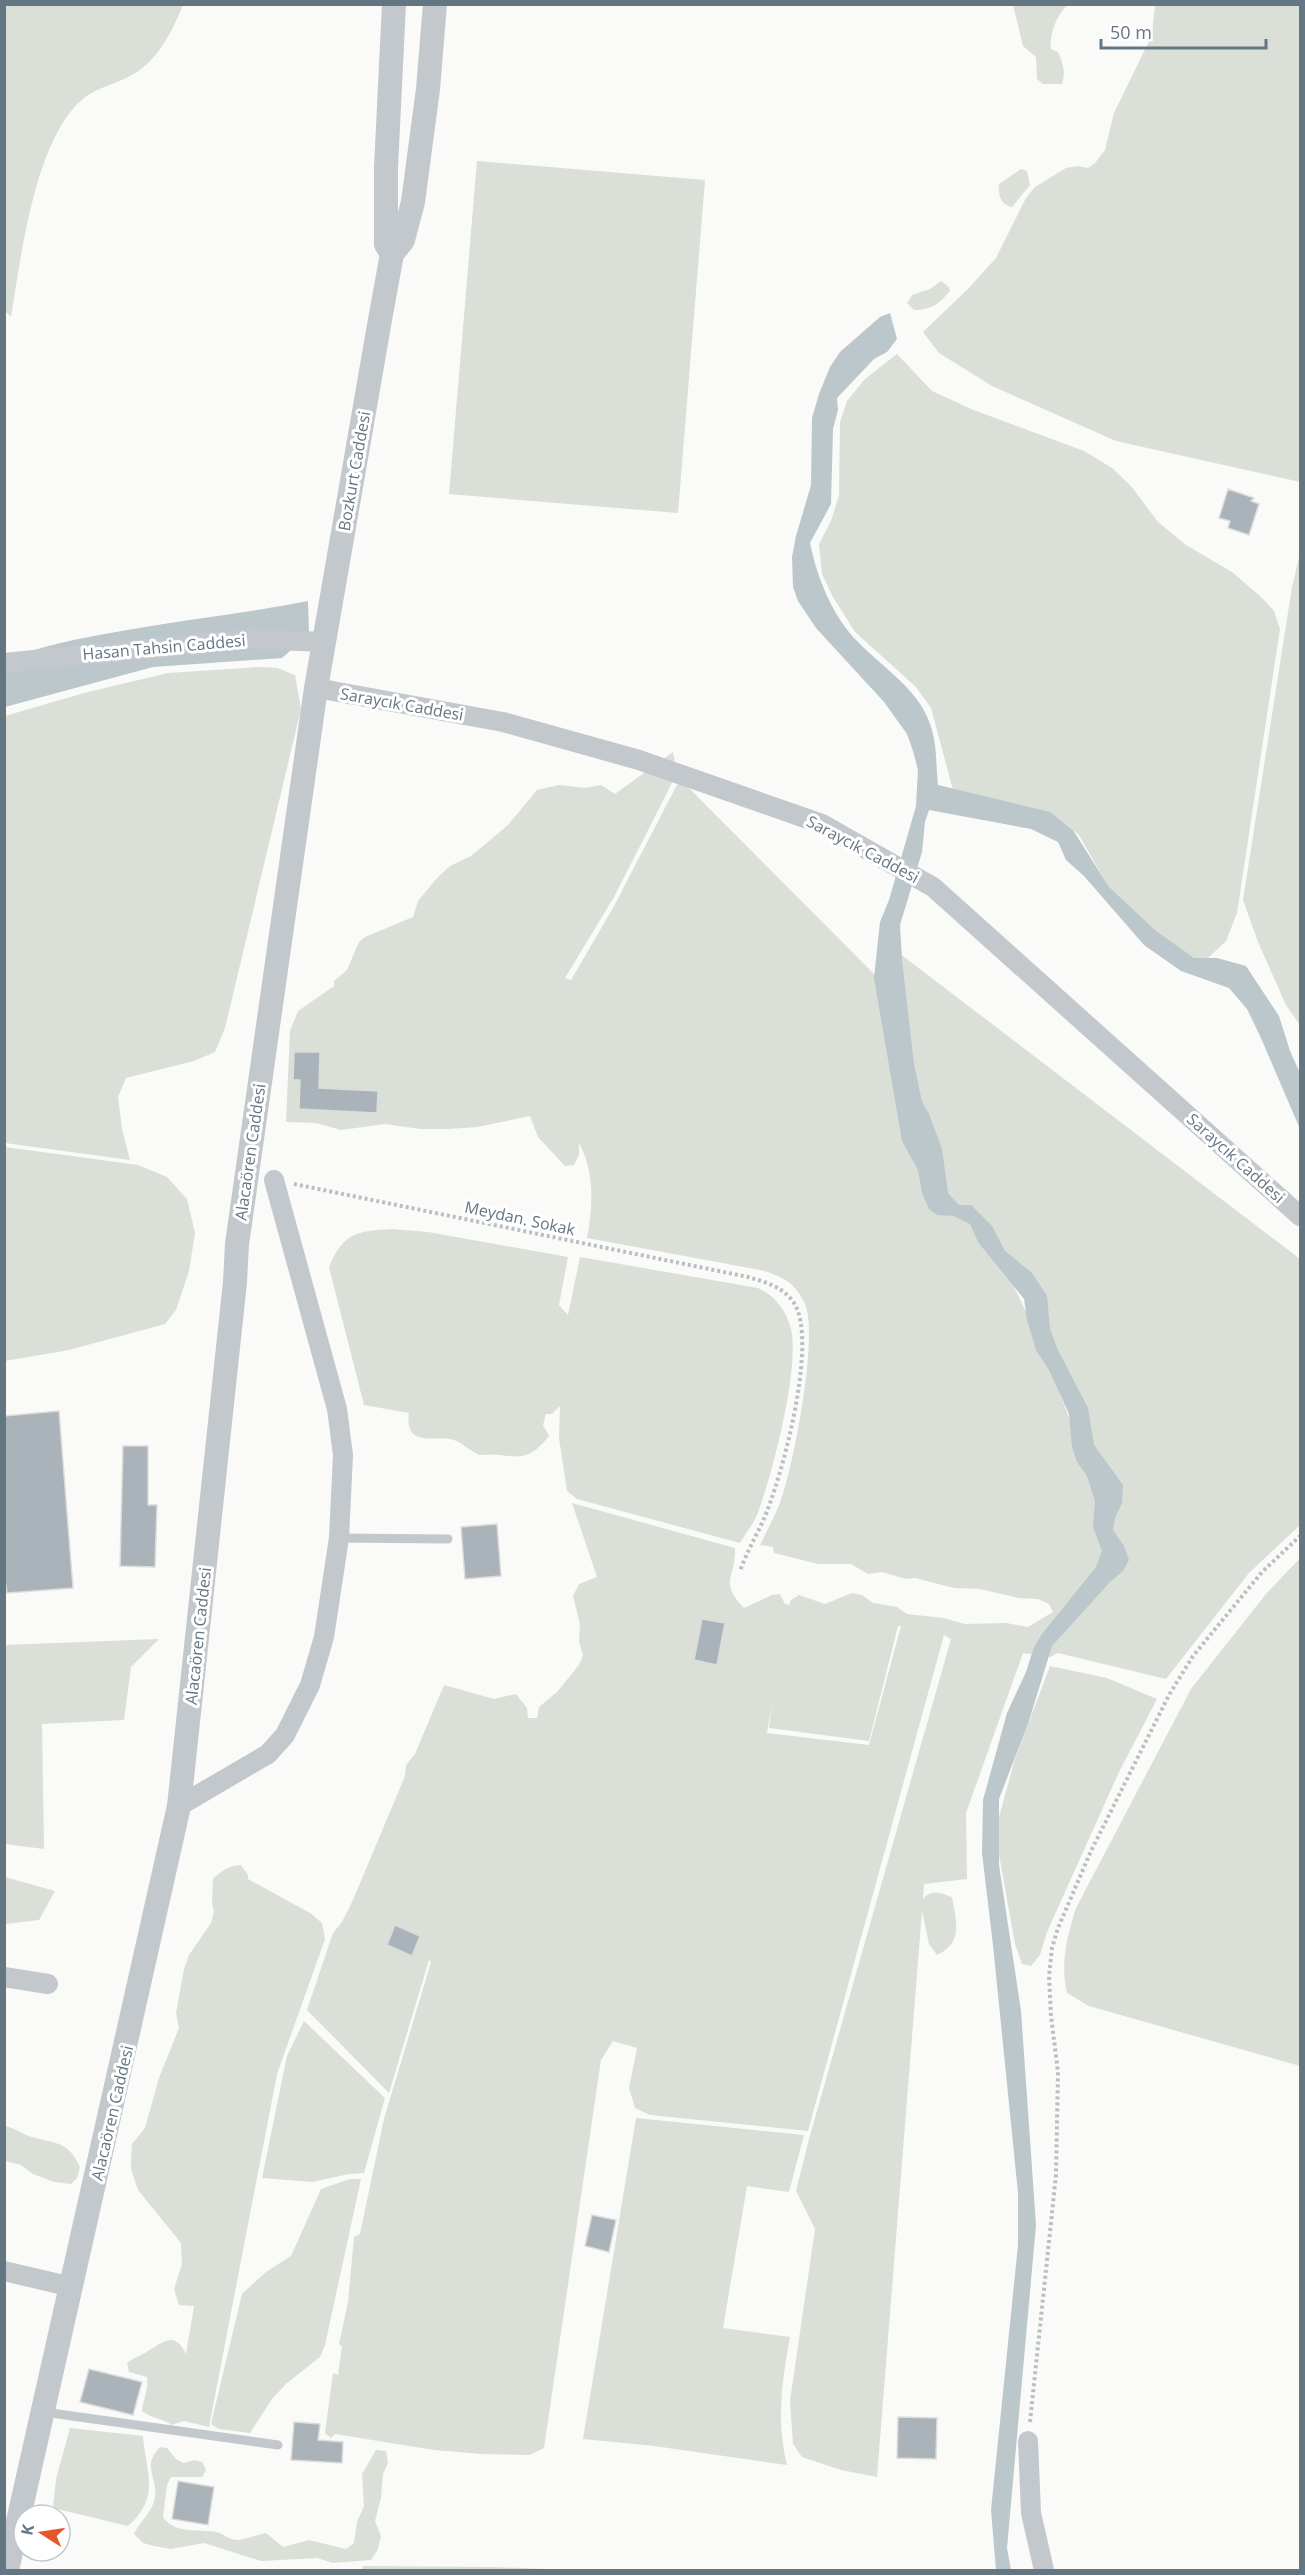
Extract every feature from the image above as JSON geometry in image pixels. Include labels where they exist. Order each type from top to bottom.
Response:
[{"type":"street","name":"Bozkurt Caddesi","points":[[392,254],[386,244],[386,168],[394,4]]},
{"type":"street","name":"Bozkurt Caddesi","points":[[316,688],[392,254],[403,240],[413,201],[428,89],[435,4]]},
{"type":"street","name":"Hasan Tahsin Caddesi","points":[[4,663],[248,639],[325,642]]},
{"type":"street","name":"Saraycık Caddesi","points":[[316,688],[514,725],[639,760],[822,824],[933,887],[1300,1216]]},
{"type":"street","name":"Alacaören Caddesi","points":[[7,2571],[179,1806],[235,1282],[237,1244],[316,688]]},
{"type":"street","points":[[179,1806],[268,1754],[285,1735],[310,1685],[324,1636],[339,1538],[343,1455],[337,1409],[274,1180]]},
{"type":"street","points":[[4,1977],[48,1984]]},
{"type":"street","points":[[4,2271],[72,2287]]},
{"type":"street","points":[[1028,2441],[1031,2513],[1044,2571]]},
{"type":"lane","points":[[339,1538],[448,1539]]},
{"type":"lane","points":[[44,2412],[278,2445]]},
{"type":"path","name":"Meydan. Sokak","points":[[274,1180],[748,1276],[771,1284],[786,1294],[799,1315],[802,1365],[787,1443],[763,1521],[751,1542],[740,1571]]},
{"type":"path","points":[[1028,2441],[1056,2175],[1058,2072],[1049,1976],[1052,1948],[1058,1928],[1091,1851],[1169,1695],[1193,1656],[1262,1572],[1300,1536]]},
{"type":"shaded area","points":[[4,5],[183,5],[170,33],[152,59],[131,76],[96,90],[84,98],[67,116],[53,140],[33,200],[11,317],[4,310]]},
{"type":"shaded area","points":[[1013,5],[1068,5],[1057,19],[1051,44],[1051,49],[1058,52],[1063,64],[1062,84],[1043,84],[1037,79],[1036,57],[1023,46]]},
{"type":"shaded area","points":[[1155,5],[1300,5],[1300,482],[1116,441],[992,386],[939,353],[923,332],[968,289],[996,258],[1026,198],[1035,187],[1066,168],[1078,166],[1088,168],[1105,150],[1114,113],[1152,35]]},
{"type":"shaded area","points":[[477,161],[705,180],[678,513],[449,494]]},
{"type":"shaded area","points":[[1021,169],[1027,171],[1030,185],[1012,207],[1008,206],[1001,198],[999,184]]},
{"type":"shaded area","points":[[941,281],[949,287],[950,291],[934,305],[914,310],[907,303],[912,295],[930,289]]},
{"type":"shaded area","points":[[890,313],[897,339],[887,352],[874,359],[837,398],[838,410],[833,429],[831,504],[810,543],[817,570],[834,609],[858,642],[911,692],[920,704],[934,737],[938,785],[1050,812],[1073,830],[1109,887],[1156,931],[1194,958],[1217,958],[1246,966],[1279,1016],[1300,1073],[1300,1129],[1247,1009],[1229,988],[1181,971],[1144,945],[1084,876],[1066,860],[1058,842],[1031,829],[929,810],[925,822],[922,852],[900,925],[914,1064],[922,1102],[942,1149],[948,1193],[959,1205],[971,1205],[992,1226],[1005,1251],[1032,1273],[1047,1296],[1050,1329],[1057,1348],[1088,1408],[1094,1445],[1123,1485],[1122,1503],[1115,1518],[1113,1530],[1124,1546],[1129,1560],[1123,1571],[1110,1582],[1052,1646],[1028,1724],[999,1799],[999,1865],[1021,2011],[1036,2225],[1007,2548],[1011,2570],[996,2570],[991,2510],[1018,2245],[1018,2193],[982,1853],[983,1800],[1007,1713],[1026,1672],[1034,1647],[1096,1567],[1102,1551],[1093,1527],[1095,1501],[1087,1476],[1077,1462],[1072,1447],[1069,1414],[1049,1370],[1036,1350],[1027,1320],[1024,1299],[978,1242],[970,1224],[954,1216],[937,1215],[929,1209],[922,1193],[918,1170],[902,1141],[874,978],[880,922],[889,900],[916,806],[918,770],[907,734],[884,702],[816,628],[798,601],[793,587],[792,557],[811,485],[812,418],[819,394],[830,367],[840,352],[880,317]]},
{"type":"shaded area","points":[[897,354],[932,391],[971,409],[1084,451],[1112,468],[1131,486],[1158,522],[1186,545],[1232,572],[1274,611],[1280,629],[1237,913],[1226,941],[1207,959],[1194,958],[1168,942],[1113,895],[1079,835],[1065,823],[1043,814],[953,790],[931,708],[916,687],[855,632],[833,597],[822,574],[819,544],[831,521],[839,495],[840,422],[847,401],[865,379]]},
{"type":"shaded area","points":[[1300,553],[1300,1025],[1286,1005],[1258,942],[1243,900],[1292,587]]},
{"type":"shaded area","points":[[308,601],[309,634],[282,658],[153,667],[5,707],[4,661],[18,655],[88,637]]},
{"type":"shaded area","points":[[259,667],[277,668],[295,675],[301,709],[225,1028],[215,1052],[194,1061],[126,1078],[118,1097],[122,1129],[130,1160],[5,1143],[5,716],[84,693],[168,673]]},
{"type":"shaded area","points":[[673,752],[677,772],[668,791],[614,897],[565,978],[571,980],[613,908],[680,779],[879,979],[937,1206],[965,1217],[950,1207],[912,1105],[895,950],[1300,1259],[1300,1525],[1249,1573],[1166,1679],[1058,1653],[1050,1657],[1023,1653],[966,1813],[967,1879],[924,1884],[923,1899],[933,1893],[952,1897],[956,1930],[951,1944],[937,1955],[929,1944],[922,1911],[877,2477],[841,2470],[802,2457],[793,2444],[790,2401],[815,2229],[796,2191],[951,1639],[944,1635],[808,2131],[650,2115],[635,2108],[629,2088],[637,2048],[613,2041],[601,2060],[544,2448],[530,2455],[482,2454],[434,2450],[335,2434],[331,2438],[325,2433],[333,2373],[338,2375],[342,2346],[339,2344],[348,2302],[354,2237],[360,2234],[384,2119],[431,1962],[429,1960],[389,2093],[307,2010],[333,1933],[342,1922],[353,1900],[405,1776],[406,1765],[415,1754],[444,1685],[494,1699],[516,1694],[527,1708],[528,1718],[537,1718],[539,1707],[557,1692],[579,1665],[583,1655],[579,1642],[580,1624],[573,1596],[579,1584],[597,1577],[572,1503],[735,1548],[730,1585],[736,1599],[744,1608],[772,1595],[780,1594],[785,1604],[789,1605],[791,1600],[799,1595],[825,1604],[852,1593],[862,1595],[873,1603],[897,1607],[907,1614],[943,1618],[965,1624],[1006,1623],[1028,1627],[1053,1612],[1049,1604],[1038,1599],[1019,1598],[980,1589],[954,1588],[882,1572],[868,1574],[851,1564],[818,1564],[774,1553],[773,1547],[760,1545],[780,1503],[803,1403],[809,1344],[805,1304],[792,1285],[768,1272],[587,1238],[591,1214],[590,1178],[579,1143],[579,1155],[574,1165],[565,1166],[538,1137],[530,1116],[477,1127],[448,1129],[420,1129],[385,1124],[341,1130],[316,1123],[286,1122],[290,1031],[298,1011],[334,986],[334,981],[347,970],[359,942],[365,937],[413,917],[418,901],[437,878],[450,866],[471,856],[508,825],[537,790],[559,785],[585,788],[601,785],[615,794]],"holes":[[[971,1221],[977,1223],[1038,1312],[1092,1477],[1037,1335],[1004,1266]],[[1092,1477],[1119,1563],[1093,1591],[1088,1582],[1105,1562]],[[898,1626],[901,1626],[869,1745],[767,1733],[772,1703],[769,1728],[869,1741]]]},
{"type":"shaded area","points":[[5,1147],[138,1165],[167,1177],[187,1199],[195,1233],[189,1271],[176,1310],[165,1324],[69,1350],[5,1361]]},
{"type":"shaded area","points":[[392,1229],[428,1232],[568,1257],[559,1305],[568,1315],[580,1257],[758,1288],[775,1299],[783,1310],[791,1329],[792,1369],[777,1449],[763,1497],[755,1519],[740,1543],[577,1499],[567,1491],[559,1438],[560,1406],[552,1414],[546,1414],[543,1425],[549,1436],[532,1452],[517,1456],[479,1455],[454,1440],[417,1436],[409,1425],[409,1413],[364,1405],[329,1267],[340,1247],[353,1236],[369,1231]]},
{"type":"shaded area","points":[[1300,1558],[1300,2066],[1089,2006],[1067,1993],[1064,1961],[1076,1908],[1191,1689],[1266,1594]]},
{"type":"shaded area","points":[[159,1639],[131,1667],[124,1720],[42,1724],[44,1849],[5,1844],[5,1645]]},
{"type":"shaded area","points":[[1050,1666],[1107,1678],[1157,1699],[1119,1772],[1047,1932],[1040,1955],[1031,1966],[1022,1964],[1015,1944],[998,1849],[999,1817],[1015,1759]]},
{"type":"shaded area","points":[[241,1865],[248,1879],[310,1913],[322,1923],[325,1939],[277,2074],[209,2427],[184,2421],[172,2425],[142,2411],[147,2377],[129,2372],[127,2363],[169,2340],[178,2342],[186,2354],[194,2306],[179,2305],[174,2289],[182,2264],[181,2243],[138,2190],[131,2169],[132,2144],[145,2128],[159,2078],[179,2028],[176,2013],[184,1969],[189,1955],[211,1923],[214,1912],[213,1879],[226,1869]]},
{"type":"shaded area","points":[[5,1877],[55,1891],[39,1920],[5,1924]]},
{"type":"shaded area","points":[[304,2021],[385,2098],[364,2173],[312,2182],[262,2178],[287,2056]]},
{"type":"shaded area","points":[[636,2118],[804,2135],[789,2192],[747,2186],[723,2328],[790,2337],[781,2417],[787,2465],[654,2446],[583,2439]]},
{"type":"shaded area","points":[[6,2126],[28,2136],[66,2148],[80,2167],[77,2178],[71,2184],[54,2182],[33,2174],[21,2165],[5,2161]]},
{"type":"shaded area","points":[[350,2179],[361,2179],[325,2345],[320,2357],[287,2383],[272,2399],[250,2433],[219,2429],[211,2424],[242,2294],[266,2272],[291,2256],[321,2189]]},
{"type":"shaded area","points":[[70,2428],[143,2436],[149,2484],[148,2495],[145,2505],[128,2526],[72,2513],[72,2503],[54,2503],[56,2479]]},
{"type":"shaded area","points":[[160,2447],[167,2448],[176,2459],[184,2463],[194,2460],[202,2462],[206,2470],[202,2477],[171,2477],[167,2485],[163,2517],[173,2526],[187,2530],[216,2532],[238,2540],[266,2533],[283,2547],[309,2540],[346,2549],[354,2543],[357,2522],[364,2506],[362,2474],[376,2450],[386,2451],[388,2463],[383,2474],[381,2498],[375,2521],[381,2536],[378,2549],[371,2560],[333,2563],[317,2558],[261,2561],[204,2543],[171,2549],[143,2543],[134,2534],[154,2502],[155,2490],[151,2466],[154,2454]]},
{"type":"shaded area","points":[[363,2566],[492,2567],[569,2570],[362,2570]]},
{"type":"building","points":[[1228,489],[1254,498],[1251,501],[1259,504],[1249,535],[1228,528],[1230,521],[1219,518]]},
{"type":"building","points":[[294,1052],[320,1052],[319,1088],[378,1091],[377,1113],[299,1109],[300,1080],[293,1080]]},
{"type":"building","points":[[59,1411],[73,1588],[7,1593],[6,1585],[4,1585],[4,1416]]},
{"type":"building","points":[[123,1446],[148,1446],[148,1505],[157,1505],[155,1567],[120,1566]]},
{"type":"building","points":[[497,1524],[501,1576],[465,1579],[461,1527]]},
{"type":"building","points":[[702,1619],[725,1623],[717,1665],[694,1660]]},
{"type":"building","points":[[395,1925],[420,1936],[412,1956],[387,1945]]},
{"type":"building","points":[[592,2215],[616,2220],[609,2252],[585,2246]]},
{"type":"building","points":[[89,2369],[142,2382],[133,2415],[80,2402]]},
{"type":"building","points":[[898,2417],[937,2418],[936,2459],[897,2458]]},
{"type":"building","points":[[294,2422],[320,2424],[318,2440],[343,2442],[342,2463],[291,2460]]},
{"type":"building","points":[[178,2481],[214,2487],[208,2525],[172,2519]]}]
